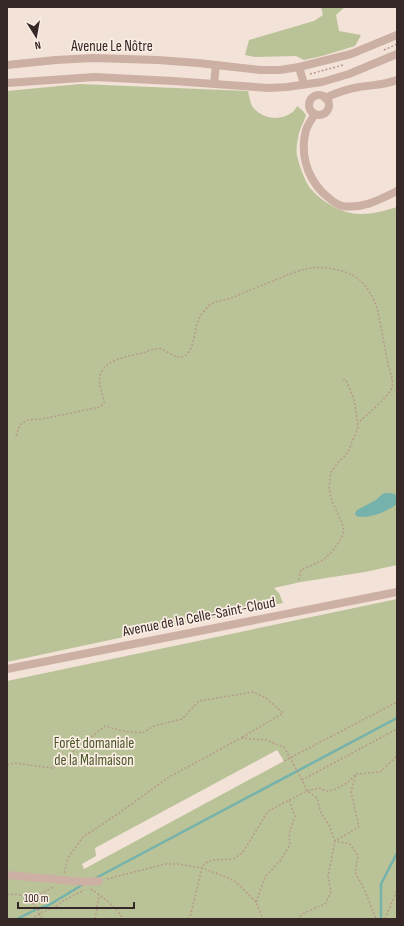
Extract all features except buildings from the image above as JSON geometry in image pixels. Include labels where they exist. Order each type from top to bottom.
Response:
[{"type":"street","name":"Avenue Le Nôtre","points":[[7,65],[93,58],[158,60],[260,70],[280,70],[299,67],[351,54],[397,35]]},
{"type":"street","name":"Avenue Le Nôtre","points":[[7,83],[95,77],[269,88],[287,87],[322,82],[349,74],[397,54]]},
{"type":"street","points":[[214,84],[216,65]]},
{"type":"street","points":[[299,67],[304,84]]},
{"type":"street","points":[[325,98],[344,90],[391,83],[397,80]]},
{"type":"street","points":[[319,95],[325,98],[328,103],[328,109],[321,114],[315,114],[309,106],[313,97],[319,95]]},
{"type":"street","points":[[315,114],[306,128],[304,142],[306,164],[310,176],[316,185],[330,199],[340,206],[357,206],[376,202],[397,191]]},
{"type":"street","name":"Avenue de la Celle-Saint-Cloud","points":[[7,669],[397,592]]},
{"type":"street","points":[[7,875],[86,882],[99,881]]},
{"type":"path","points":[[16,436],[21,424],[27,420],[42,419],[100,407],[104,403],[100,376],[103,369],[108,364],[117,359],[159,349],[178,357],[185,356],[192,344],[203,312],[210,305],[218,301],[230,299],[296,272],[311,268],[329,268],[357,277],[374,299],[377,308],[392,378],[392,387],[376,406],[358,423]]},
{"type":"path","points":[[299,580],[301,570],[323,560],[332,552],[341,540],[344,531],[332,501],[329,483],[331,472],[349,450],[358,427],[358,423],[354,399],[346,380],[341,378]]},
{"type":"path","points":[[7,764],[14,763],[53,768],[105,726],[122,731],[142,733],[154,726],[182,719],[200,701],[253,692],[266,698],[283,713],[241,738],[169,777],[83,837],[68,858],[62,880],[30,900]]},
{"type":"path","points":[[284,761],[397,702]]},
{"type":"path","points":[[302,780],[397,729]]},
{"type":"path","points":[[241,738],[266,740],[284,747],[307,791],[317,798],[321,814],[329,825],[335,841],[328,876],[331,892],[325,904],[304,913],[297,919]]},
{"type":"path","points":[[188,919],[190,917],[202,868],[205,862],[233,859],[243,852],[268,811],[307,791],[320,788],[326,791],[334,790],[347,783],[356,774],[380,772],[397,756]]},
{"type":"path","points":[[335,841],[359,827],[351,792],[356,774]]},
{"type":"path","points":[[256,902],[265,877],[280,860],[290,845],[289,834],[295,816],[289,800]]},
{"type":"path","points":[[335,841],[350,844],[358,856],[355,872],[376,919]]},
{"type":"path","points":[[99,881],[165,864],[178,864],[202,868],[236,882],[256,902],[263,919]]},
{"type":"path","points":[[31,919],[89,888],[100,894],[123,919]]},
{"type":"path","points":[[385,919],[397,890]]},
{"type":"path","points":[[7,894],[22,895],[30,900],[42,919]]},
{"type":"path","points":[[95,919],[100,894]]},
{"type":"path","points":[[37,919],[40,914]]},
{"type":"green space","points":[[321,7],[345,7],[336,15],[339,31],[361,35],[355,46],[304,60],[296,56],[255,57],[245,55],[249,40],[314,21],[323,15]]},
{"type":"green space","points":[[80,84],[248,91],[250,101],[255,110],[265,116],[275,118],[286,116],[293,112],[297,106],[306,115],[300,129],[297,156],[310,188],[326,202],[347,212],[361,214],[374,213],[397,207],[397,565],[274,588],[279,593],[283,603],[7,662],[7,91]]},
{"type":"green space","name":"Forêt domaniale de la Malmaison","points":[[397,599],[397,919],[7,919],[7,681]],"holes":[[[277,750],[284,761],[84,869],[82,864],[96,856],[95,848]]]},
{"type":"water","points":[[384,493],[395,494],[397,504],[372,516],[356,516],[355,513],[357,510],[376,500]]},
{"type":"waterway","points":[[94,879],[397,718]]},
{"type":"waterway","points":[[381,919],[381,884],[397,853]]},
{"type":"waterway","points":[[38,909],[49,905],[82,885]]},
{"type":"waterway","points":[[17,919],[35,910]]}]
